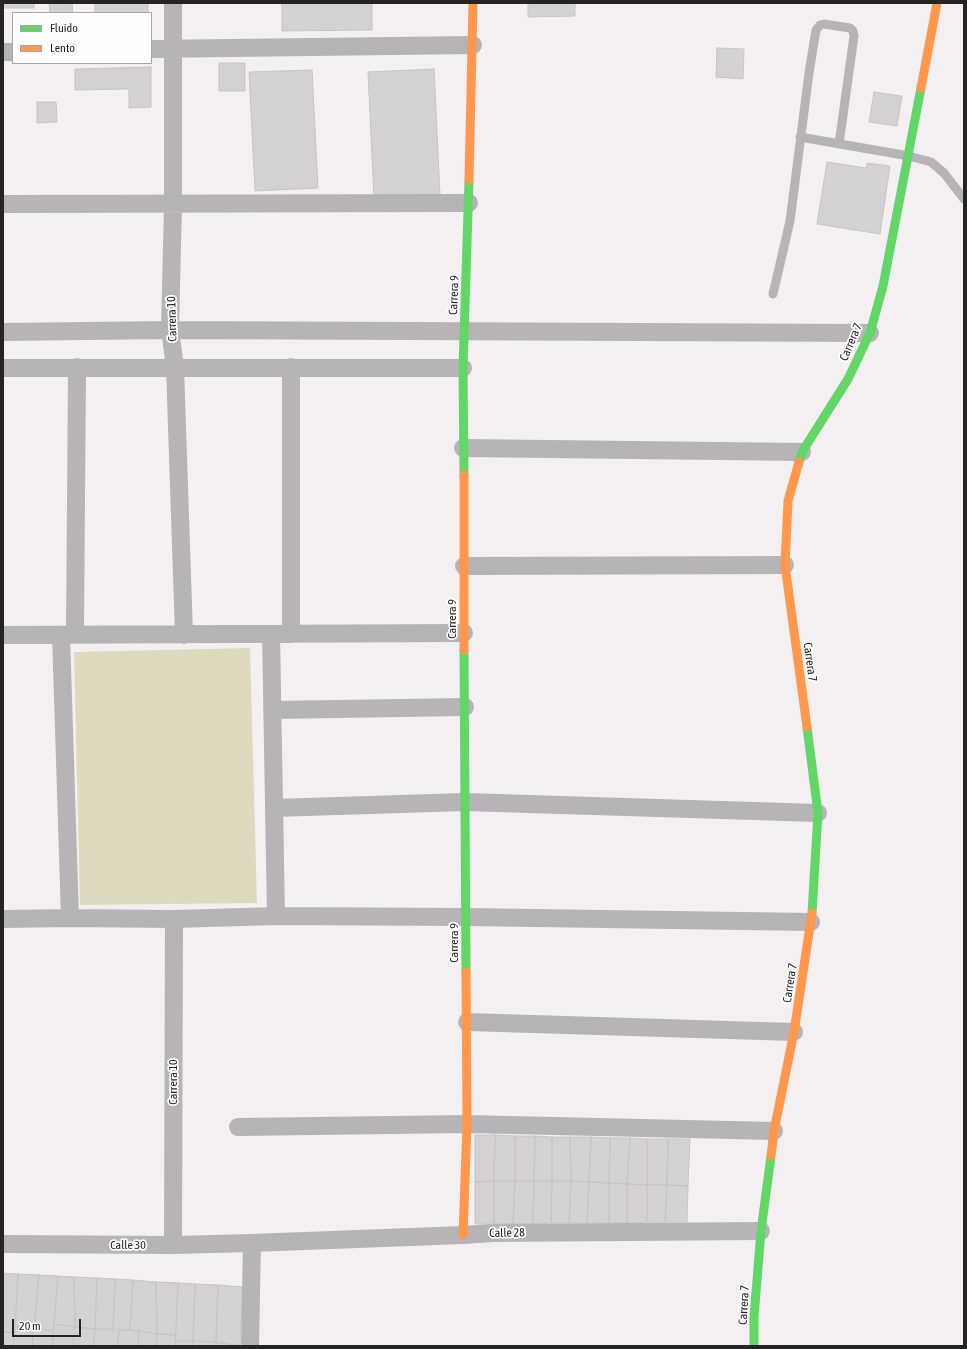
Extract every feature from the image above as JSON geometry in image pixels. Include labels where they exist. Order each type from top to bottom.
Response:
[{"type":"street","name":"Carrera 10","points":[[173,3],[173,204],[170,330],[175,367],[184,634]]},
{"type":"street","name":"Carrera 9","points":[[463,1235],[467,1124],[467,1022],[463,448],[474,45],[473,3]]},
{"type":"street","name":"Carrera 7","points":[[754,1346],[754,1317],[761,1231],[774,1131],[794,1032],[811,922],[818,813],[785,565],[788,501],[802,452],[848,380],[870,333],[883,286],[937,3]]},
{"type":"street","points":[[152,49],[474,45]]},
{"type":"street","points":[[3,204],[469,204]]},
{"type":"street","points":[[3,332],[170,330],[870,333]]},
{"type":"street","points":[[70,918],[68,635],[77,367]]},
{"type":"street","points":[[3,368],[464,368]]},
{"type":"street","points":[[291,368],[291,634]]},
{"type":"street","points":[[463,448],[802,452]]},
{"type":"street","points":[[464,566],[785,565]]},
{"type":"street","points":[[3,634],[464,634]]},
{"type":"street","points":[[271,634],[276,916]]},
{"type":"street","points":[[272,710],[465,707]]},
{"type":"street","points":[[274,808],[465,802],[818,813]]},
{"type":"street","points":[[3,919],[174,919],[276,916],[811,922]]},
{"type":"street","name":"Carrera 10","points":[[173,1245],[174,919]]},
{"type":"street","points":[[467,1022],[794,1032]]},
{"type":"street","points":[[238,1127],[467,1124],[774,1131]]},
{"type":"street","name":"Calle 28","points":[[252,1244],[494,1233],[761,1231]]},
{"type":"street","name":"Calle 30","points":[[3,1244],[252,1244]]},
{"type":"street","points":[[250,1346],[252,1244]]},
{"type":"lane","points":[[773,294],[790,221],[800,137],[816,30],[820,25],[824,24],[850,28],[853,31],[854,36],[839,144]]},
{"type":"lane","points":[[800,137],[909,156],[931,162],[944,173],[964,199]]},
{"type":"shaded area","points":[[250,648],[257,903],[80,905],[74,652]]},
{"type":"building","points":[[3,3],[34,3],[34,8],[3,8]]},
{"type":"building","points":[[49,3],[72,3],[73,12],[50,12]]},
{"type":"building","points":[[95,3],[148,3],[148,12],[95,12]]},
{"type":"building","points":[[282,3],[372,3],[372,30],[282,31]]},
{"type":"building","points":[[528,3],[575,3],[575,16],[528,17]]},
{"type":"building","points":[[717,48],[744,49],[743,79],[716,77]]},
{"type":"building","points":[[219,63],[245,63],[245,91],[219,91]]},
{"type":"building","points":[[151,67],[151,107],[129,108],[129,89],[75,90],[75,69]]},
{"type":"building","points":[[434,69],[440,195],[374,198],[368,72]]},
{"type":"building","points":[[312,70],[318,188],[255,191],[249,72]]},
{"type":"building","points":[[874,92],[902,96],[897,126],[869,122]]},
{"type":"building","points":[[37,102],[56,102],[57,122],[37,123]]},
{"type":"building","points":[[827,162],[866,168],[867,163],[890,166],[880,234],[817,224]]},
{"type":"building","points":[[475,1135],[495,1135],[494,1181],[475,1182]]},
{"type":"building","points":[[495,1135],[515,1136],[515,1181],[494,1181]]},
{"type":"building","points":[[515,1136],[535,1136],[534,1181],[515,1181]]},
{"type":"building","points":[[535,1136],[552,1137],[552,1181],[534,1181]]},
{"type":"building","points":[[552,1137],[570,1137],[571,1181],[552,1181]]},
{"type":"building","points":[[570,1137],[591,1137],[589,1182],[571,1181]]},
{"type":"building","points":[[591,1137],[610,1138],[609,1183],[589,1182]]},
{"type":"building","points":[[610,1138],[630,1138],[627,1184],[609,1183]]},
{"type":"building","points":[[630,1138],[647,1139],[647,1185],[627,1184]]},
{"type":"building","points":[[647,1139],[668,1139],[667,1185],[647,1185]]},
{"type":"building","points":[[668,1139],[690,1139],[688,1186],[667,1185]]},
{"type":"building","points":[[494,1181],[494,1224],[475,1224],[475,1182]]},
{"type":"building","points":[[494,1181],[515,1181],[513,1224],[494,1224]]},
{"type":"building","points":[[515,1181],[534,1181],[533,1224],[513,1224]]},
{"type":"building","points":[[534,1181],[552,1181],[551,1223],[533,1224]]},
{"type":"building","points":[[552,1181],[571,1181],[569,1223],[551,1223]]},
{"type":"building","points":[[571,1181],[589,1182],[587,1223],[569,1223]]},
{"type":"building","points":[[589,1182],[609,1183],[609,1223],[587,1223]]},
{"type":"building","points":[[609,1183],[627,1184],[627,1223],[609,1223]]},
{"type":"building","points":[[627,1184],[647,1185],[647,1222],[627,1223]]},
{"type":"building","points":[[647,1185],[667,1185],[665,1222],[647,1222]]},
{"type":"building","points":[[667,1185],[688,1186],[687,1222],[665,1222]]},
{"type":"building","points":[[3,1273],[18,1274],[15,1333],[3,1332]]},
{"type":"building","points":[[18,1274],[39,1275],[34,1328],[15,1327]]},
{"type":"building","points":[[39,1275],[58,1276],[53,1331],[34,1328]]},
{"type":"building","points":[[58,1276],[74,1277],[75,1327],[54,1324]]},
{"type":"building","points":[[74,1277],[97,1278],[95,1329],[75,1327]]},
{"type":"building","points":[[97,1278],[115,1279],[113,1330],[95,1329]]},
{"type":"building","points":[[115,1279],[133,1280],[130,1330],[113,1330]]},
{"type":"building","points":[[133,1280],[156,1282],[157,1334],[130,1330]]},
{"type":"building","points":[[156,1282],[178,1283],[176,1335],[157,1334]]},
{"type":"building","points":[[178,1283],[195,1284],[193,1341],[175,1341]]},
{"type":"building","points":[[195,1284],[218,1285],[216,1342],[193,1341]]},
{"type":"building","points":[[218,1285],[243,1287],[240,1346],[216,1342]]},
{"type":"building","points":[[54,1324],[75,1327],[73,1346],[53,1346]]},
{"type":"building","points":[[15,1327],[34,1328],[32,1346],[13,1346]]},
{"type":"building","points":[[75,1327],[95,1329],[94,1346],[73,1346]]},
{"type":"building","points":[[34,1328],[53,1331],[53,1346],[32,1346]]},
{"type":"building","points":[[95,1329],[119,1329],[118,1346],[94,1346]]},
{"type":"building","points":[[119,1329],[139,1331],[138,1346],[118,1346]]},
{"type":"building","points":[[139,1331],[157,1334],[156,1346],[138,1346]]},
{"type":"building","points":[[3,1332],[15,1333],[13,1346],[3,1346]]},
{"type":"building","points":[[157,1334],[176,1335],[175,1346],[156,1346]]},
{"type":"building","points":[[175,1341],[193,1341],[193,1346],[175,1346]]},
{"type":"building","points":[[193,1341],[216,1342],[216,1346],[193,1346]]},
{"type":"building","points":[[216,1342],[240,1346],[216,1346]]},
{"type":"traffic: fast","points":[[799,462],[802,452],[848,379],[870,333],[883,286],[921,88]]},
{"type":"traffic: fast","points":[[464,475],[463,368],[469,180]]},
{"type":"traffic: fast","points":[[464,650],[466,972]]},
{"type":"traffic: fast","points":[[807,727],[818,813],[812,913]]},
{"type":"traffic: fast","points":[[754,1346],[754,1317],[761,1231],[771,1156]]},
{"type":"traffic: slow","points":[[469,180],[473,3]]},
{"type":"traffic: slow","points":[[921,88],[937,3]]},
{"type":"traffic: slow","points":[[799,462],[788,501],[785,565],[807,727]]},
{"type":"traffic: slow","points":[[464,475],[464,650]]},
{"type":"traffic: slow","points":[[771,1156],[774,1131],[794,1032],[812,913]]},
{"type":"traffic: slow","points":[[463,1235],[467,1124],[466,972]]}]
